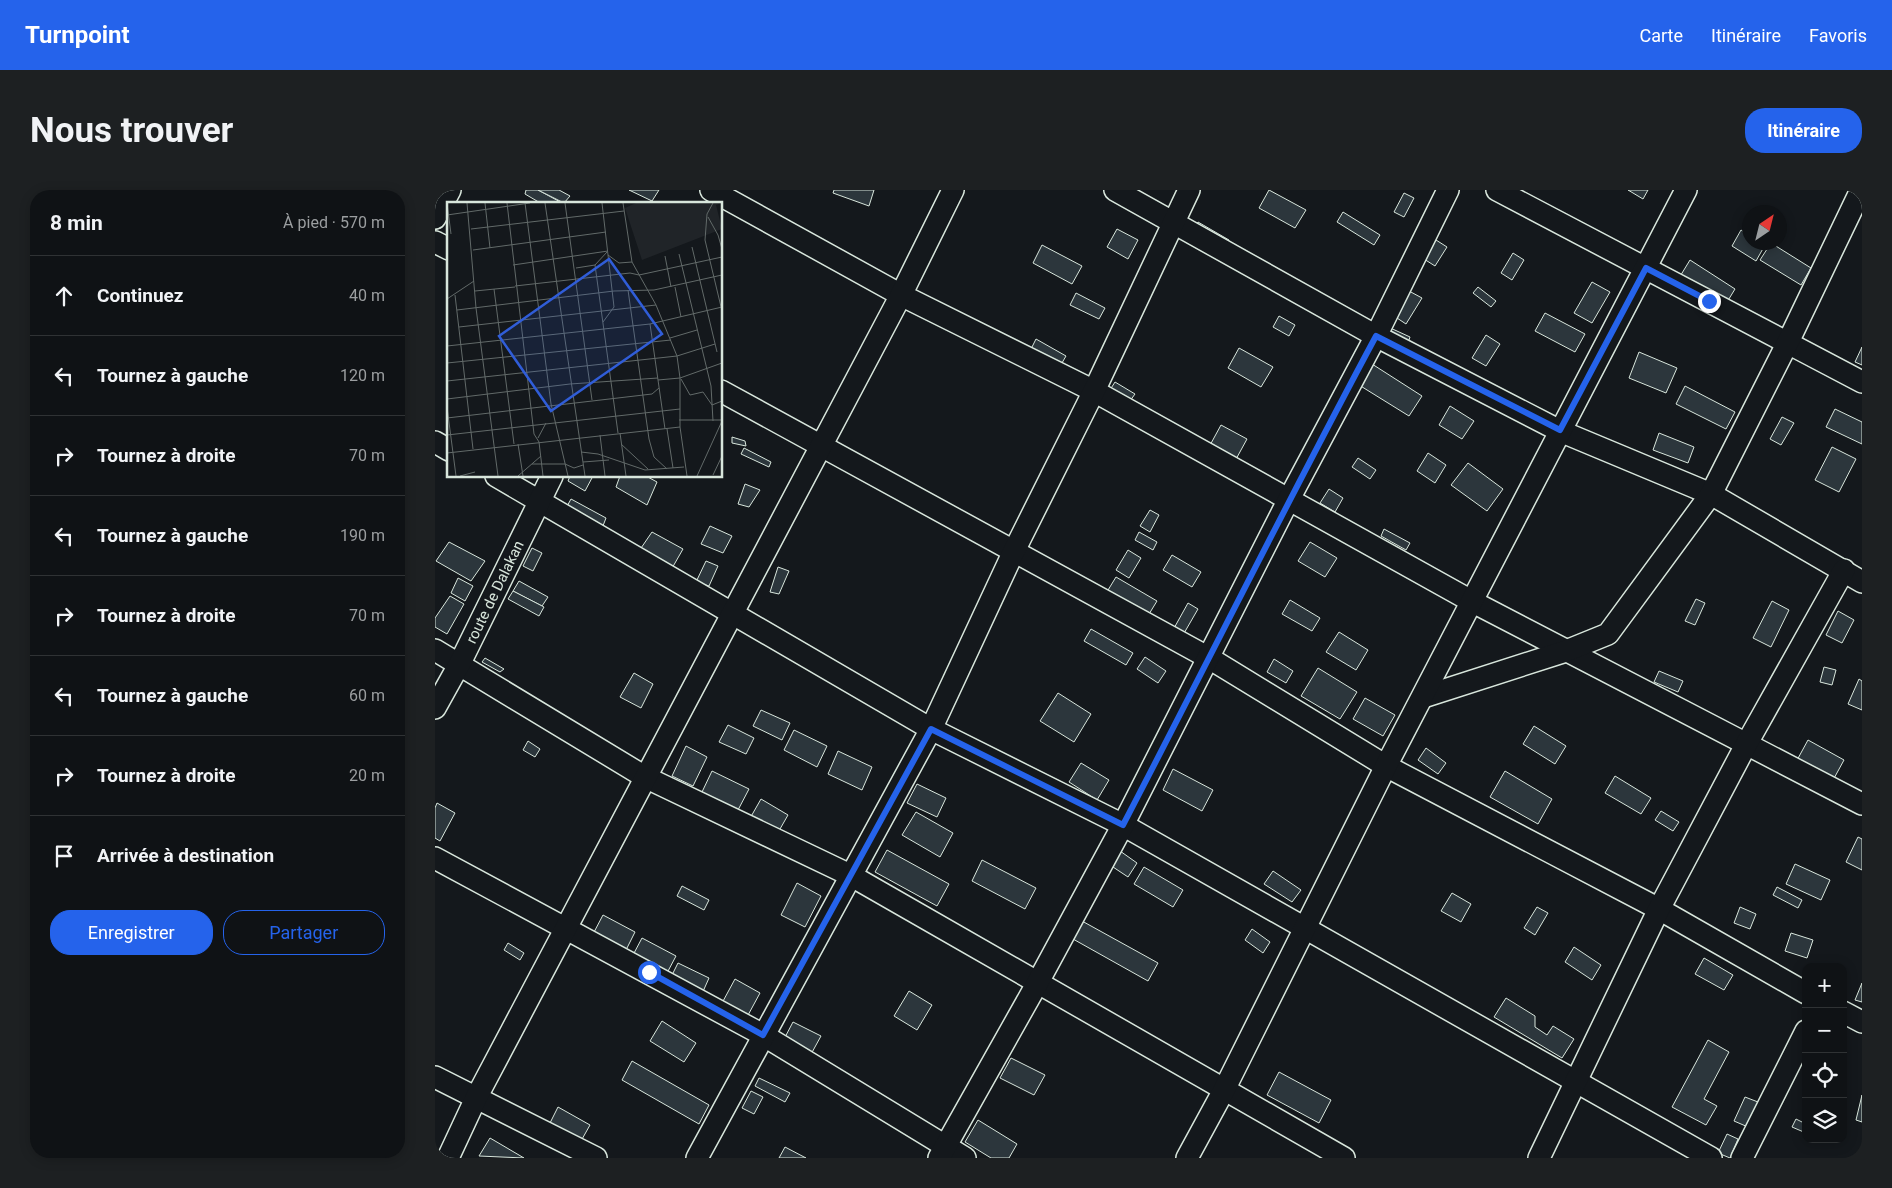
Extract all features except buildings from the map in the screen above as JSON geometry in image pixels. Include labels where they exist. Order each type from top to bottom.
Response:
[{"type":"street","points":[[435,218],[450,190]]},
{"type":"street","points":[[704,202],[711,190],[901,295],[1094,391],[1473,602],[1862,804]]},
{"type":"street","points":[[448,1158],[477,1098],[731,613],[901,295],[953,190]]},
{"type":"street","points":[[1115,190],[1174,221],[1376,336],[1560,430],[1711,494],[1862,582]]},
{"type":"street","points":[[697,1158],[931,729],[1014,551],[1094,391],[1189,190]]},
{"type":"street","points":[[942,1152],[1038,982],[1123,825],[1289,499],[1376,336],[1448,190]]},
{"type":"street","points":[[1497,190],[1862,382]]},
{"type":"street","points":[[1187,1158],[1307,927],[1386,766],[1473,602],[1685,190]]},
{"type":"street","points":[[1423,697],[1566,651],[1608,634],[1711,494],[1788,342],[1861,190]]},
{"type":"street","points":[[435,242],[447,248]]},
{"type":"street","points":[[723,392],[1209,658],[1386,766],[1659,909],[1802,991]]},
{"type":"street","points":[[435,442],[447,449]]},
{"type":"street","points":[[500,478],[931,729],[1123,825],[1307,927],[1711,1158]]},
{"type":"street","name":"route de Dalakan","points":[[435,708],[460,663],[551,478]]},
{"type":"street","points":[[1539,1158],[1578,1082],[1659,909],[1747,743],[1844,570]]},
{"type":"street","points":[[435,650],[460,663],[645,777],[851,875],[1345,1158]]},
{"type":"street","points":[[435,858],[567,927],[763,1035],[942,1152],[965,1158]]},
{"type":"street","points":[[1847,1014],[1862,1022]]},
{"type":"street","points":[[1742,1158],[1802,1039]]},
{"type":"street","points":[[435,1077],[596,1158]]},
{"type":"route","points":[[649,972],[763,1035],[931,729],[1123,825],[1289,499],[1376,336],[1560,430],[1646,268],[1709,301]]}]
